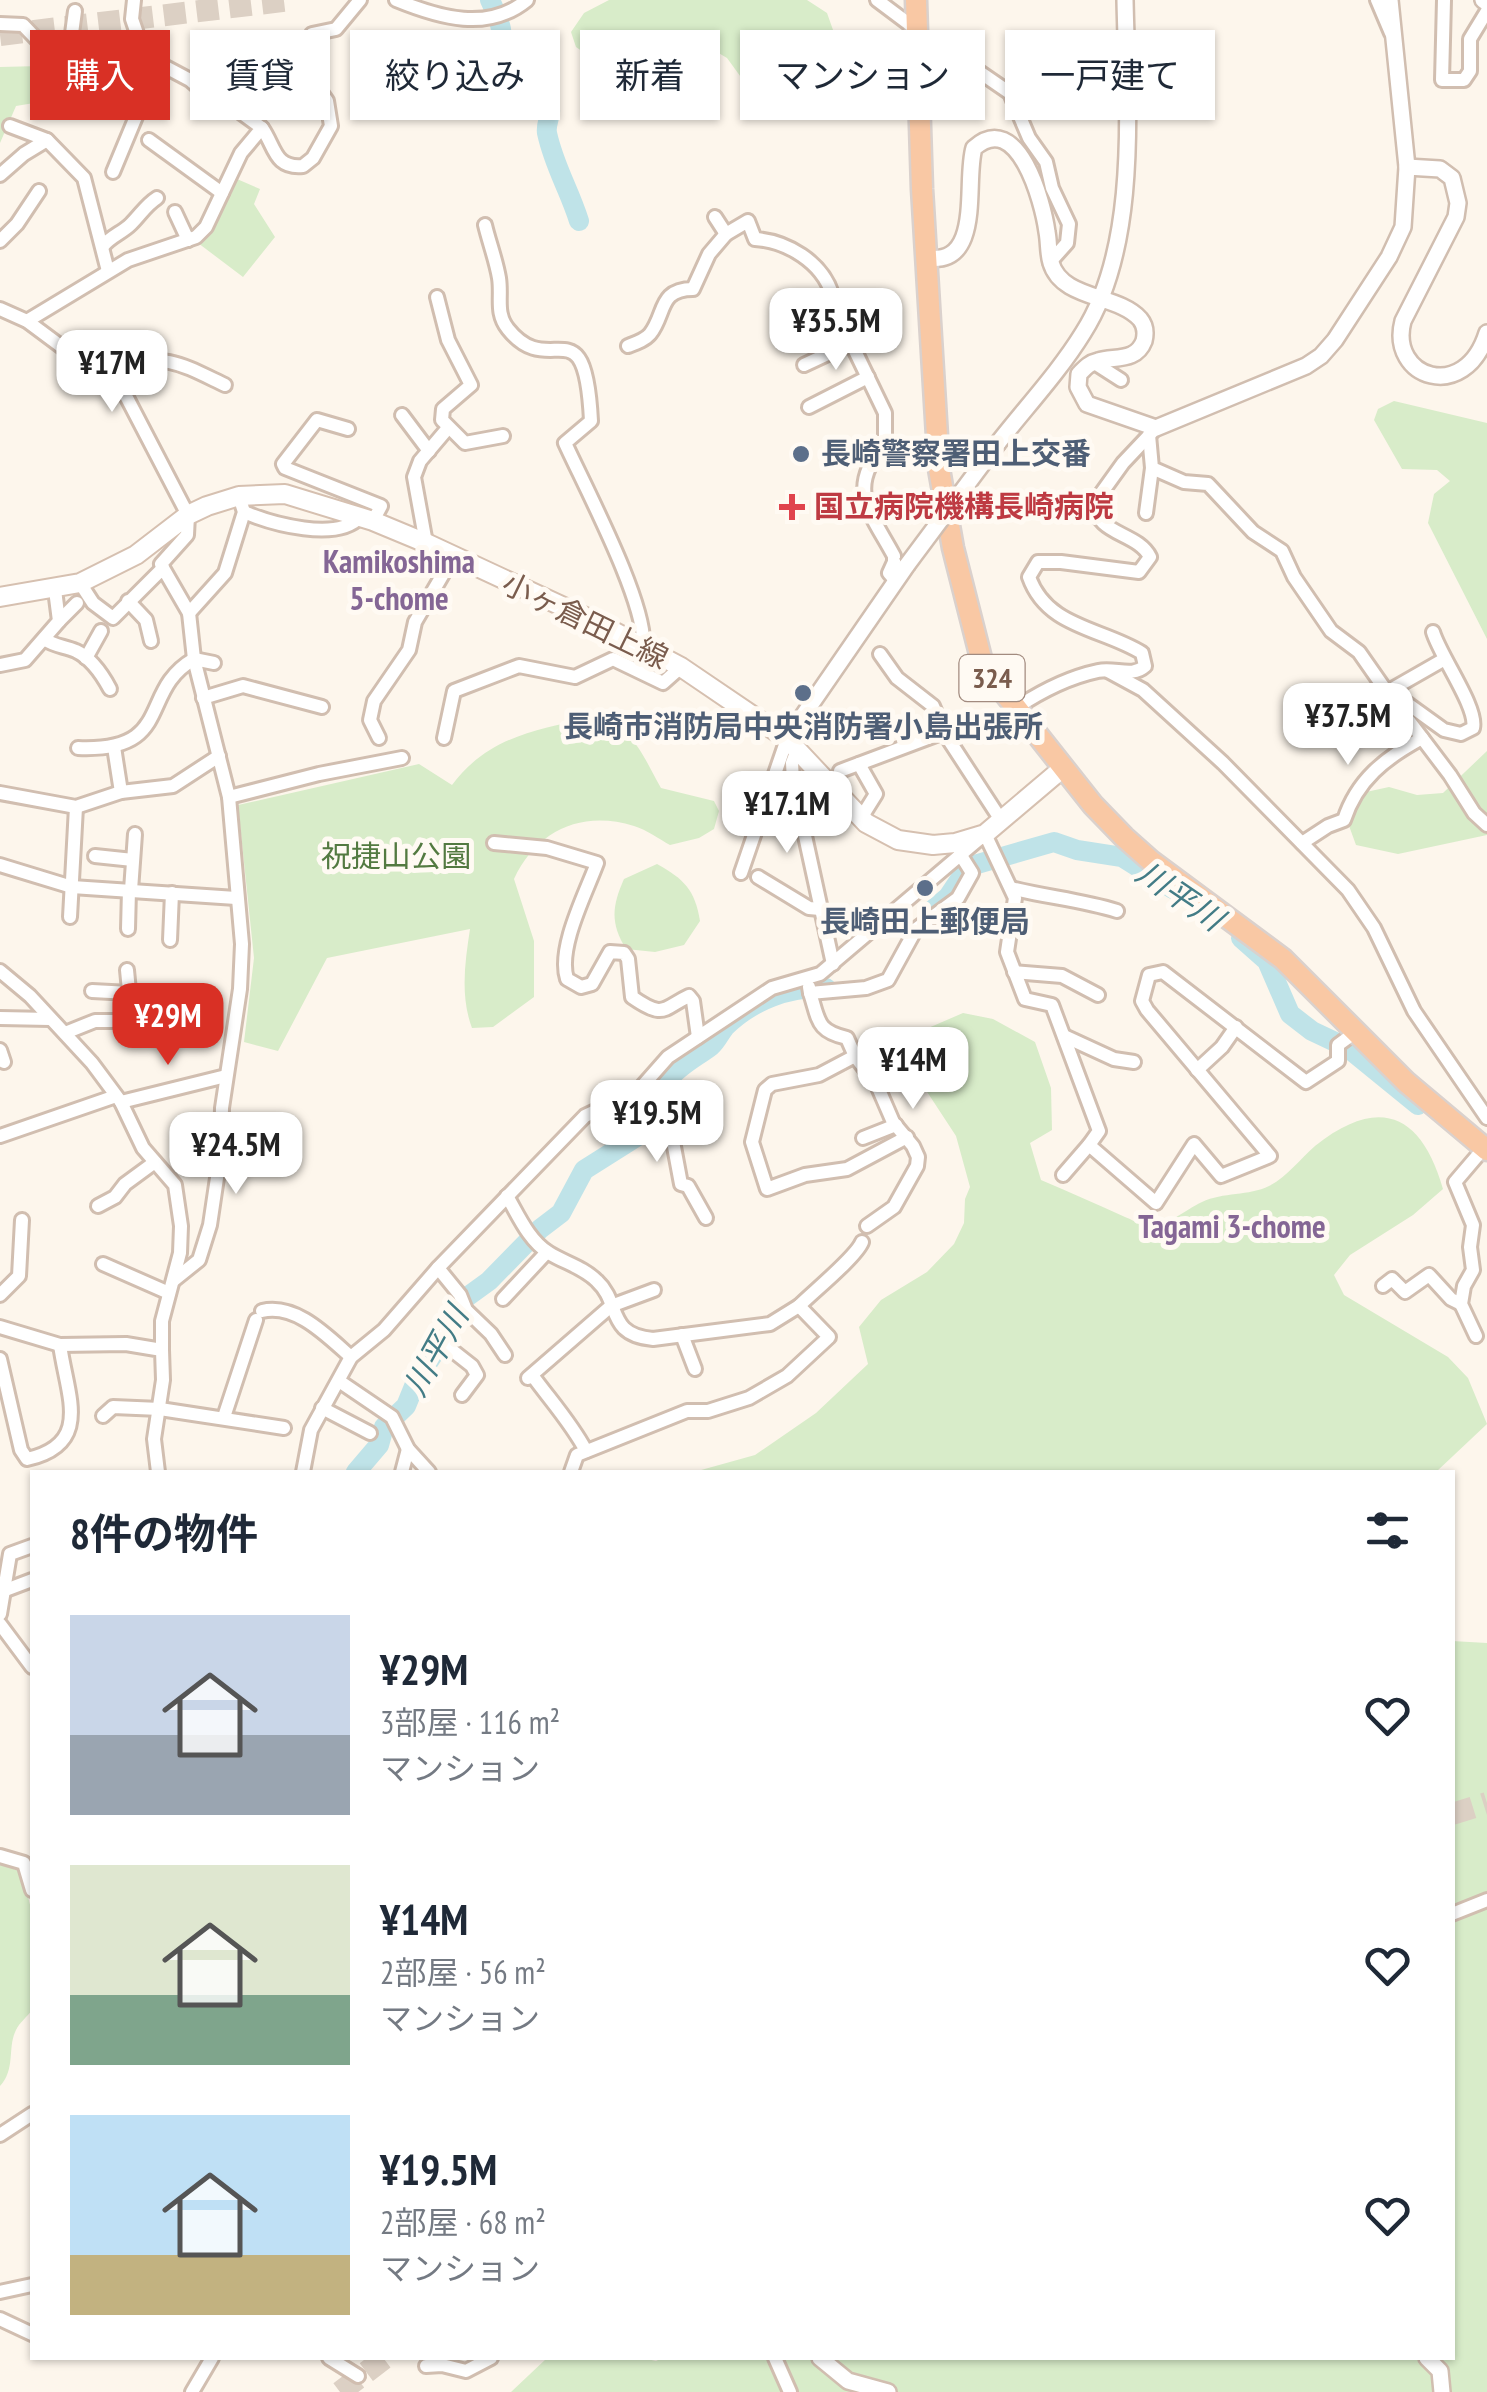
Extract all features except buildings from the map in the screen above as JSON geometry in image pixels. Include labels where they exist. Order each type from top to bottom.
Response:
[{"type":"highway","name":"324","points":[[916,0],[918,30]]},
{"type":"highway","name":"324","points":[[921,120],[939,469],[952,548],[983,666],[1093,805],[1138,850],[1283,958],[1406,1082],[1485,1149]]},
{"type":"main road","name":"小ヶ倉田上線","points":[[0,597],[80,583],[136,555],[188,515],[285,494],[366,519],[426,544],[681,667],[792,744],[861,818],[888,836],[912,844],[955,843],[985,834]]},
{"type":"main road","points":[[985,834],[1064,768]]},
{"type":"street","points":[[134,0],[132,19],[136,30]]},
{"type":"street","points":[[170,70],[190,80],[212,100],[240,112],[262,128],[284,164],[303,166],[313,158],[330,126],[327,102],[320,92],[312,34],[336,29],[360,0]]},
{"type":"street","points":[[396,0],[468,20],[498,18],[528,0]]},
{"type":"street","points":[[877,0],[908,30]]},
{"type":"street","points":[[741,873],[792,744],[895,580],[1084,332],[1099,299],[1121,226],[1127,175],[1125,0]]},
{"type":"street","points":[[1377,0],[1392,35]]},
{"type":"street","points":[[1016,708],[1036,696],[1106,670],[1139,671],[1145,666],[1142,652],[1086,631],[1043,603],[1029,573],[1038,562],[1139,572],[1150,557],[1143,545],[1106,526],[1094,508],[1123,463],[1153,431],[1306,366],[1321,356],[1336,340],[1389,257],[1402,228],[1407,167],[1390,0]]},
{"type":"street","points":[[1444,0],[1442,80],[1464,80],[1470,71],[1470,39],[1487,11]]},
{"type":"street","points":[[72,30],[75,11]]},
{"type":"street","points":[[0,24],[24,25],[30,32]]},
{"type":"street","points":[[985,76],[1010,94],[1029,138],[1046,162],[1052,188],[1069,224],[1067,244],[1050,262]]},
{"type":"street","points":[[113,172],[135,120]]},
{"type":"street","points":[[10,126],[47,140],[84,178],[108,271]]},
{"type":"street","points":[[28,321],[128,260],[188,240],[206,227],[240,152],[262,128]]},
{"type":"street","points":[[927,258],[940,260],[957,251],[963,239],[972,152],[977,144],[996,137],[1009,142],[1026,165],[1045,222],[1050,262],[1062,278],[1138,316],[1145,329],[1140,348],[1130,356],[1093,362],[1079,374],[1083,400],[1153,431]]},
{"type":"street","points":[[0,175],[47,140]]},
{"type":"street","points":[[149,140],[222,192]]},
{"type":"street","points":[[1407,167],[1440,169],[1452,178],[1458,208],[1401,327],[1407,357],[1426,373],[1453,374],[1470,366],[1479,356],[1487,333]]},
{"type":"street","points":[[0,241],[39,191]]},
{"type":"street","points":[[102,246],[129,227],[147,204],[158,198]]},
{"type":"street","points":[[175,212],[188,240]]},
{"type":"street","points":[[715,216],[726,234]]},
{"type":"street","points":[[628,346],[649,335],[667,299],[679,289],[693,289],[709,254],[726,234],[748,221],[756,239],[773,240],[822,270],[832,294],[830,300],[885,413],[885,444],[875,455],[862,490],[869,517],[894,556],[888,573],[895,580]]},
{"type":"street","points":[[485,225],[499,279],[498,311],[508,330],[533,348],[569,349],[582,358],[590,388],[592,421],[565,443],[645,630],[643,646]]},
{"type":"street","points":[[438,297],[448,340],[471,385],[442,409],[442,420],[465,443],[503,436]]},
{"type":"street","points":[[805,310],[830,300]]},
{"type":"street","points":[[0,308],[28,321],[125,394],[188,515],[187,534],[162,564],[189,613],[194,659],[229,797],[242,965],[210,1225],[198,1260],[172,1286]]},
{"type":"street","points":[[804,364],[851,342]]},
{"type":"street","points":[[108,381],[117,364],[153,358],[168,359],[225,386]]},
{"type":"street","points":[[1093,362],[1121,380]]},
{"type":"street","points":[[809,407],[868,377]]},
{"type":"street","points":[[402,415],[429,451]]},
{"type":"street","points":[[189,613],[225,574],[242,504],[263,520],[336,530],[366,519],[381,506],[282,464],[317,420],[348,429]]},
{"type":"street","points":[[426,544],[414,476],[420,461],[448,428]]},
{"type":"street","points":[[1146,514],[1153,431]]},
{"type":"street","points":[[1152,468],[1184,482],[1208,484],[1254,532],[1282,551],[1294,578],[1330,631],[1359,652],[1474,813],[1487,825]]},
{"type":"street","points":[[379,738],[370,720],[374,702],[409,650],[419,614],[453,558]]},
{"type":"street","points":[[80,583],[92,603],[112,618],[163,568]]},
{"type":"street","points":[[55,590],[59,622]]},
{"type":"street","points":[[128,601],[146,620],[151,641]]},
{"type":"street","points":[[0,665],[24,660],[77,603]]},
{"type":"street","points":[[86,658],[101,631]]},
{"type":"street","points":[[1388,693],[1444,730],[1454,734],[1468,732],[1474,717],[1443,660],[1433,632]]},
{"type":"street","points":[[44,639],[86,658],[110,688]]},
{"type":"street","points":[[880,654],[897,678],[933,706],[944,732],[1001,820]]},
{"type":"street","points":[[78,748],[114,747],[136,738],[146,728],[176,672],[194,659],[214,663]]},
{"type":"street","points":[[444,738],[454,691],[519,666],[575,678],[612,659],[663,683],[681,667]]},
{"type":"street","points":[[1388,693],[1443,660]]},
{"type":"street","points":[[1106,670],[1143,690],[1223,763],[1348,890],[1366,916],[1414,1011],[1487,1118]]},
{"type":"street","points":[[203,698],[243,686],[322,707]]},
{"type":"street","points":[[840,771],[944,732]]},
{"type":"street","points":[[1302,843],[1344,820],[1347,807],[1372,770],[1422,738]]},
{"type":"street","points":[[792,744],[792,780],[832,964]]},
{"type":"street","points":[[114,747],[121,792]]},
{"type":"street","points":[[0,793],[76,808],[121,792],[173,786],[219,756]]},
{"type":"street","points":[[229,797],[402,758]]},
{"type":"street","points":[[859,764],[876,794],[861,818]]},
{"type":"street","points":[[70,917],[76,808]]},
{"type":"street","points":[[128,930],[136,834]]},
{"type":"street","points":[[808,986],[985,834],[1015,898],[1007,952],[1014,972],[1025,998],[1052,1005],[1100,1132],[1063,1175]]},
{"type":"street","points":[[494,843],[547,848],[596,863],[571,932],[566,979],[581,987],[592,984],[610,952],[624,953],[632,997],[646,1005],[671,1010],[689,996],[694,1004],[698,1037]]},
{"type":"street","points":[[303,1470],[306,1443],[351,1356],[384,1330],[438,1268],[585,1116],[632,1094],[668,1057],[772,988],[866,988],[888,980],[916,929],[958,898],[972,873],[960,854]]},
{"type":"street","points":[[95,856],[134,860]]},
{"type":"street","points":[[0,866],[72,887],[236,898]]},
{"type":"street","points":[[758,878],[809,908],[820,909]]},
{"type":"street","points":[[1011,888],[1047,898],[1085,900],[1117,911]]},
{"type":"street","points":[[170,940],[172,893]]},
{"type":"street","points":[[127,970],[132,1022]]},
{"type":"street","points":[[0,971],[65,1033],[118,1099],[134,1134],[170,1176],[178,1196],[180,1254],[162,1321],[164,1380],[154,1439],[158,1470]]},
{"type":"street","points":[[1014,972],[1062,976],[1098,995]]},
{"type":"street","points":[[1089,1145],[1156,1203],[1194,1144],[1221,1176],[1270,1156],[1142,1000],[1149,975],[1163,972],[1306,1082],[1338,1061],[1338,1044],[1358,1031]]},
{"type":"street","points":[[808,986],[822,1028],[833,1036],[847,1038],[918,1157],[894,1207],[867,1226]]},
{"type":"street","points":[[92,991],[130,994]]},
{"type":"street","points":[[65,1033],[95,1021],[132,1022],[177,1012]]},
{"type":"street","points":[[0,1018],[50,1019]]},
{"type":"street","points":[[1197,1070],[1222,1048],[1236,1027]]},
{"type":"street","points":[[1064,1036],[1114,1059],[1134,1062]]},
{"type":"street","points":[[855,1056],[819,1074],[772,1084],[765,1090],[752,1142],[767,1190],[806,1175],[847,1169],[907,1137]]},
{"type":"street","points":[[0,1136],[118,1099],[226,1076]]},
{"type":"street","points":[[632,1094],[650,1118],[672,1136],[681,1184],[688,1186],[706,1218]]},
{"type":"street","points":[[863,1138],[896,1124]]},
{"type":"street","points":[[1476,1336],[1461,1304],[1464,1286],[1473,1270],[1473,1226],[1455,1182],[1485,1149]]},
{"type":"street","points":[[98,1206],[156,1162]]},
{"type":"street","points":[[508,1196],[532,1237],[547,1252],[597,1280],[614,1317],[638,1338],[770,1324],[799,1306],[858,1252],[862,1242]]},
{"type":"street","points":[[0,1295],[19,1276],[22,1220]]},
{"type":"street","points":[[503,1299],[547,1252]]},
{"type":"street","points":[[104,1264],[172,1286]]},
{"type":"street","points":[[438,1268],[506,1356]]},
{"type":"street","points":[[1383,1286],[1392,1279],[1405,1292],[1428,1274],[1450,1299],[1461,1304]]},
{"type":"street","points":[[586,1452],[574,1428],[530,1377],[612,1306],[654,1290]]},
{"type":"street","points":[[462,1395],[477,1375],[472,1366],[444,1344],[442,1336],[463,1303]]},
{"type":"street","points":[[572,1470],[577,1455],[687,1411],[708,1411],[749,1398],[788,1376],[829,1337],[799,1306]]},
{"type":"street","points":[[224,1417],[259,1315],[276,1308],[303,1319],[351,1356]]},
{"type":"street","points":[[0,1328],[60,1345],[126,1344],[162,1350]]},
{"type":"street","points":[[682,1335],[695,1369]]},
{"type":"street","points":[[0,1359],[27,1460],[48,1454],[64,1441],[72,1426],[60,1345]]},
{"type":"street","points":[[339,1381],[394,1420],[408,1449],[427,1470]]},
{"type":"street","points":[[103,1416],[113,1407],[160,1409],[284,1428]]},
{"type":"street","points":[[322,1408],[362,1433]]},
{"type":"street","points":[[403,1470],[408,1449]]},
{"type":"street","points":[[7,1459],[22,1452]]},
{"type":"street","points":[[0,1614],[10,1554],[30,1547]]},
{"type":"street","points":[[3,1590],[30,1581]]},
{"type":"street","points":[[0,1624],[30,1663]]},
{"type":"street","points":[[0,1856],[24,1863],[30,1883]]},
{"type":"street","points":[[1455,1913],[1487,1900]]},
{"type":"street","points":[[0,2135],[30,2118]]},
{"type":"street","points":[[0,2292],[30,2285]]},
{"type":"street","points":[[0,2319],[30,2333]]},
{"type":"street","points":[[192,2392],[211,2360]]},
{"type":"street","points":[[331,2360],[358,2376]]},
{"type":"street","points":[[426,2366],[442,2364],[466,2370],[487,2360]]},
{"type":"street","points":[[776,2360],[790,2392]]},
{"type":"street","points":[[822,2360],[848,2381],[888,2392]]},
{"type":"street","points":[[1430,2360],[1440,2371],[1442,2392]]},
{"type":"green space","points":[[609,0],[807,0],[827,13],[833,30],[740,30],[740,76],[720,54],[720,30],[580,30],[580,50],[571,32],[584,13]]},
{"type":"green space","points":[[30,66],[30,104],[16,106],[0,143],[0,67]]},
{"type":"green space","points":[[237,179],[260,189],[254,204],[275,237],[243,277],[198,243]]},
{"type":"green space","points":[[1394,401],[1487,423],[1487,639],[1428,523],[1434,494],[1450,481],[1437,470],[1402,469],[1374,420],[1378,409]]},
{"type":"green space","name":"祝捷山公園","points":[[590,718],[626,734],[641,751],[661,788],[714,801],[719,811],[714,829],[699,838],[670,845],[634,826],[615,822],[579,823],[548,836],[514,879],[534,941],[534,997],[493,1027],[472,1028],[468,1016],[465,979],[470,929],[327,958],[278,1051],[244,1042],[254,958],[238,805],[419,764],[452,785],[497,746],[532,732]]},
{"type":"green space","points":[[1487,751],[1487,835],[1398,854],[1356,845],[1348,823],[1366,792],[1389,787],[1417,795],[1443,793]]},
{"type":"green space","points":[[657,864],[687,886],[700,921],[684,945],[655,952],[626,949],[615,923],[620,889],[624,879]]},
{"type":"green space","points":[[963,1013],[993,1019],[1035,1042],[1051,1088],[1052,1130],[1030,1143],[1041,1180],[1144,1225],[1168,1221],[1210,1199],[1269,1186],[1315,1146],[1358,1121],[1377,1117],[1409,1128],[1423,1143],[1443,1189],[1413,1215],[1350,1255],[1334,1275],[1344,1295],[1448,1357],[1468,1378],[1487,1424],[1438,1470],[701,1470],[755,1455],[816,1413],[868,1364],[859,1327],[881,1300],[927,1272],[954,1244],[964,1223],[970,1187],[956,1136],[918,1078],[919,1032]]},
{"type":"green space","points":[[1455,1641],[1487,1643],[1487,2392],[511,2392],[545,2360],[1455,2360]]},
{"type":"green space","points":[[0,1864],[22,1872],[30,1905],[30,2012],[16,2030],[8,2073],[0,2086]]},
{"type":"waterway","points":[[490,0],[501,29],[506,68],[539,92],[550,107],[550,145],[579,221]]},
{"type":"waterway","name":"川平川","points":[[929,913],[974,865],[1054,842],[1122,857],[1173,889]]},
{"type":"waterway","name":"川平川","points":[[1241,938],[1267,961],[1290,1014],[1312,1031],[1348,1048],[1418,1105]]},
{"type":"waterway","name":"川平川","points":[[358,1470],[379,1445],[384,1427],[406,1406],[417,1379],[437,1349],[438,1334],[457,1314],[460,1302],[489,1281],[561,1213],[584,1170],[660,1122],[667,1109],[664,1098],[669,1079],[711,1046],[735,1018],[759,1003],[785,993],[826,988]]},
{"type":"tunnel","points":[[0,35],[291,0]]},
{"type":"tunnel","points":[[1455,1813],[1487,1803]]},
{"type":"tunnel","points":[[340,2392],[382,2360]]},
{"type":"place","name":"長崎警察署田上交番","points":[[801,454]]},
{"type":"place","name":"国立病院機構長崎病院","points":[[792,507]]},
{"type":"place","name":"長崎市消防局中央消防署小島出張所","points":[[803,693]]},
{"type":"place","name":"長崎田上郵便局","points":[[925,888]]},
{"type":"district","name":"Kamikoshima 5-chome","points":[[399,580]]},
{"type":"district","name":"Tagami 3-chome","points":[[1232,1227]]}]
